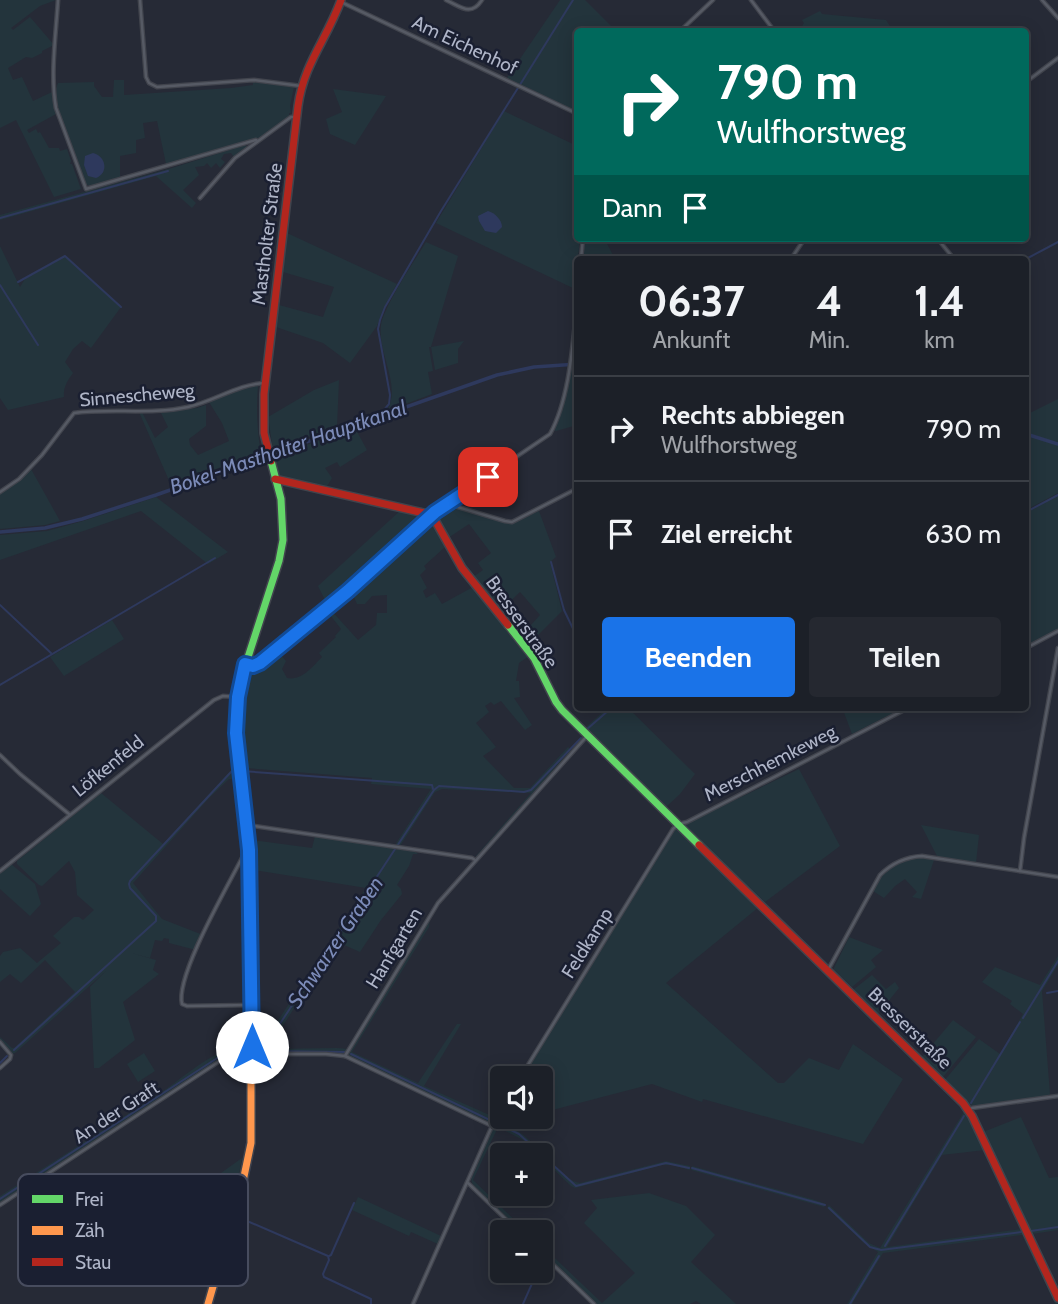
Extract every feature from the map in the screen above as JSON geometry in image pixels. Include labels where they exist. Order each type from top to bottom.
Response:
[{"type":"main road","name":"Mastholter Straße","points":[[245,1174],[251,1143],[252,1053],[249,850],[237,745],[238,697],[245,664],[282,548],[283,517],[263,419],[296,117],[301,86],[311,60],[341,1]]},
{"type":"main road","points":[[275,479],[415,510],[431,517]]},
{"type":"main road","name":"Bresserstraße","points":[[431,517],[462,568],[534,658],[556,702],[968,1110],[1058,1298]]},
{"type":"main road","name":"Mastholter Straße","points":[[208,1304],[213,1286]]},
{"type":"street","points":[[58,0],[54,100],[86,189],[248,145]]},
{"type":"street","points":[[140,0],[146,77],[149,83],[157,87],[254,80],[301,86]]},
{"type":"street","points":[[446,0],[468,10],[477,8],[482,0]]},
{"type":"street","points":[[683,28],[713,0]]},
{"type":"street","points":[[751,0],[772,28]]},
{"type":"street","points":[[1042,0],[1058,18]]},
{"type":"street","name":"Am Eichenhof","points":[[341,1],[574,112]]},
{"type":"street","points":[[1029,80],[1058,58]]},
{"type":"street","points":[[200,198],[248,145],[291,117],[296,117]]},
{"type":"street","points":[[940,242],[952,256]]},
{"type":"street","points":[[245,664],[253,666],[260,663],[348,591],[431,517],[550,434],[570,367],[574,333]]},
{"type":"street","name":"Sinnescheweg","points":[[0,492],[19,479],[43,455],[74,414],[187,407],[207,402],[250,384],[265,383]]},
{"type":"street","points":[[448,504],[512,522],[574,490]]},
{"type":"street","points":[[1029,646],[1058,631]]},
{"type":"street","points":[[1020,871],[1058,648]]},
{"type":"street","name":"Löfkenfeld","points":[[0,871],[214,700],[223,696],[238,697]]},
{"type":"street","name":"Merschhemkeweg","points":[[679,824],[902,711]]},
{"type":"street","name":"Hanfgarten","points":[[345,1056],[438,903],[585,733]]},
{"type":"street","points":[[0,755],[70,815]]},
{"type":"street","name":"Feldkamp","points":[[527,1066],[673,829],[679,824]]},
{"type":"street","points":[[247,825],[476,860]]},
{"type":"street","points":[[249,850],[244,854],[193,955],[180,999],[182,1004],[187,1006],[251,1005]]},
{"type":"street","points":[[828,970],[880,874],[893,864],[922,856],[1058,877]]},
{"type":"street","points":[[0,1042],[11,1055],[0,1068]]},
{"type":"street","points":[[252,1053],[345,1056],[490,1125]]},
{"type":"street","name":"An der Graft","points":[[47,1174],[226,1057],[252,1053]]},
{"type":"street","points":[[968,1110],[1058,1096]]},
{"type":"street","points":[[413,1304],[491,1129]]},
{"type":"street","points":[[467,1182],[507,1220]]},
{"type":"street","name":"An der Graft","points":[[0,1205],[18,1193]]},
{"type":"street","points":[[553,1265],[594,1304]]},
{"type":"shaded area","points":[[0,0],[56,0],[40,6],[11,28],[13,30],[30,17],[54,45],[8,68],[13,80],[22,77],[33,101],[52,92],[56,114],[27,130],[29,133],[36,129],[40,132],[49,148],[59,148],[60,151],[67,149],[70,164],[81,189],[54,197],[16,120],[0,128]]},
{"type":"shaded area","points":[[560,0],[585,0],[613,28],[574,28],[574,111],[507,78]]},
{"type":"shaded area","points":[[820,11],[822,14],[886,20],[891,28],[801,28],[804,23],[802,20]]},
{"type":"shaded area","points":[[114,80],[124,80],[124,95],[231,88],[253,85],[253,82],[294,87],[289,117],[261,137],[169,165],[166,164],[157,121],[143,123],[145,138],[136,140],[136,153],[120,156],[120,178],[91,186],[85,184],[61,117],[56,92],[58,83],[94,82],[102,97],[113,97]]},
{"type":"shaded area","points":[[333,89],[386,96],[355,145],[330,134],[326,119],[342,112]]},
{"type":"shaded area","points":[[504,111],[574,145],[574,242],[580,242],[578,256],[574,256],[574,289],[436,223]]},
{"type":"shaded area","points":[[245,145],[247,147],[234,157],[231,153],[224,154],[221,159],[225,162],[220,168],[216,163],[211,168],[207,163],[195,167],[199,175],[183,190],[196,203],[192,208],[156,176],[0,220],[0,215]]},
{"type":"shaded area","points":[[287,233],[397,284],[377,326],[350,363],[323,343],[276,327],[279,305],[323,317],[334,287],[283,272]]},
{"type":"shaded area","points":[[426,242],[458,256],[429,347],[433,371],[428,372],[432,394],[387,411],[392,391],[382,347],[381,325],[394,295]]},
{"type":"shaded area","points":[[584,242],[606,242],[613,256],[582,256]]},
{"type":"shaded area","points":[[0,246],[20,287],[25,279],[65,257],[121,307],[91,348],[82,341],[73,349],[65,362],[73,373],[65,387],[64,397],[8,410],[0,398]]},
{"type":"shaded area","points":[[464,341],[458,349],[458,363],[435,370],[431,347]]},
{"type":"shaded area","points":[[572,368],[574,368],[574,426],[554,430]]},
{"type":"shaded area","points":[[339,380],[337,427],[273,450],[268,417],[314,390]]},
{"type":"shaded area","points":[[251,386],[258,386],[257,419],[261,453],[171,485],[139,412],[142,412],[155,438],[168,427],[160,411],[206,405],[206,426],[189,439],[198,455],[229,441],[209,402]]},
{"type":"shaded area","points":[[1058,399],[1058,493],[1029,508],[1029,414]]},
{"type":"shaded area","points":[[355,428],[367,450],[340,467],[337,462],[325,468],[332,478],[326,488],[277,476],[272,457]]},
{"type":"shaded area","points":[[31,469],[60,521],[0,529],[0,493]]},
{"type":"shaded area","points":[[1058,496],[1058,629],[1029,644],[1029,511]]},
{"type":"shaded area","points":[[156,497],[228,552],[208,564],[141,511],[0,560],[0,535],[47,531]]},
{"type":"shaded area","points":[[448,506],[512,524],[539,511],[556,557],[550,562],[562,611],[528,645],[519,634],[540,615],[520,592],[500,611],[473,577],[483,570],[478,563],[491,553],[469,524],[448,538],[435,515]]},
{"type":"shaded area","points":[[401,510],[423,516],[425,519],[328,606],[318,586]]},
{"type":"shaded area","points":[[429,522],[437,529],[445,547],[424,566],[426,569],[420,575],[427,588],[423,591],[426,598],[435,593],[442,604],[473,587],[529,656],[519,663],[516,681],[519,681],[520,697],[514,698],[532,725],[525,730],[501,701],[494,705],[491,702],[485,706],[489,712],[476,723],[496,747],[483,756],[514,788],[530,788],[568,747],[571,750],[475,857],[531,793],[442,789],[435,792],[400,846],[395,845],[431,789],[371,784],[372,778],[245,768],[242,718],[248,669],[260,668],[279,653],[286,661],[282,669],[287,678],[306,672],[322,657],[319,653],[341,629],[327,611],[330,609],[358,640],[376,625],[377,613],[387,613],[387,595],[372,596],[365,604],[357,604],[351,590]]},
{"type":"shaded area","points":[[112,620],[124,639],[64,676],[50,657]]},
{"type":"shaded area","points":[[604,711],[631,711],[695,774],[666,807],[585,728]]},
{"type":"shaded area","points":[[843,711],[897,711],[852,734]]},
{"type":"shaded area","points":[[233,766],[236,779],[229,779],[209,798],[133,883],[162,919],[203,935],[196,950],[169,943],[169,939],[164,938],[162,941],[155,940],[150,958],[131,953],[156,960],[153,970],[159,974],[123,1002],[135,1040],[99,1068],[94,1068],[90,987],[106,971],[12,1054],[0,1041],[0,1037],[14,1048],[75,992],[45,960],[21,983],[10,974],[0,982],[0,956],[3,952],[20,948],[37,963],[61,943],[53,936],[74,917],[83,920],[94,910],[77,895],[75,872],[69,861],[42,886],[17,864],[17,861],[101,793],[163,844]]},
{"type":"shaded area","points":[[799,769],[840,846],[765,902],[683,825]]},
{"type":"shaded area","points":[[921,825],[979,835],[976,863],[937,856]]},
{"type":"shaded area","points":[[678,827],[759,907],[666,983],[778,1083],[784,1083],[809,1058],[839,1070],[853,1044],[903,1079],[863,1144],[703,1099],[702,1102],[652,1084],[553,1110],[553,1066],[529,1066]]},
{"type":"shaded area","points":[[315,836],[415,851],[418,854],[413,854],[397,885],[402,894],[360,952],[337,942],[269,1047],[348,1049],[343,1055],[255,1054],[255,1016],[259,1049],[366,888],[254,870],[252,840],[312,848]]},
{"type":"shaded area","points":[[922,857],[934,860],[921,899],[912,897],[917,892],[905,879],[884,898],[873,891],[892,866]]},
{"type":"shaded area","points":[[11,864],[35,884],[41,904],[30,916],[0,889],[0,873]]},
{"type":"shaded area","points":[[430,918],[429,927],[352,1052],[418,1083],[457,1024],[461,1024],[424,1086],[490,1115],[490,1123],[347,1057]]},
{"type":"shaded area","points":[[849,937],[883,950],[871,960],[876,967],[852,987],[834,970]]},
{"type":"shaded area","points":[[1058,956],[1058,965],[1042,991],[1050,1094],[974,1106],[968,1104],[944,1081],[979,1039],[1000,1054],[1023,1014],[1010,1004],[1012,1001],[982,982],[995,967],[1040,985]]},
{"type":"shaded area","points":[[872,975],[886,989],[895,982],[899,988],[878,1014],[853,990]]},
{"type":"shaded area","points":[[953,1020],[976,1037],[943,1077],[922,1057]]},
{"type":"shaded area","points":[[247,1049],[247,1056],[225,1057],[45,1174],[34,1174],[204,1062],[222,1052]]},
{"type":"shaded area","points":[[144,1053],[155,1071],[138,1082],[127,1064]]},
{"type":"shaded area","points":[[965,1110],[985,1150],[942,1155],[887,1247],[1021,1229],[1058,1304],[1055,1304],[1022,1235],[883,1253],[852,1304],[847,1304],[878,1252],[864,1243],[827,1208],[829,1205],[869,1243],[880,1248]]},
{"type":"shaded area","points":[[1021,1117],[1049,1178],[1058,1177],[1058,1230],[1032,1234],[983,1132]]},
{"type":"shaded area","points":[[493,1129],[497,1129],[473,1180],[490,1196],[490,1202],[473,1186],[471,1179]]},
{"type":"shaded area","points":[[502,1129],[514,1129],[531,1143]]},
{"type":"shaded area","points":[[242,1158],[239,1174],[220,1174]]},
{"type":"shaded area","points":[[666,1161],[690,1166],[690,1170],[662,1165],[575,1188],[553,1169],[553,1164],[567,1177],[580,1183]]},
{"type":"shaded area","points":[[692,1166],[826,1204],[824,1207],[691,1170]]},
{"type":"shaded area","points":[[18,1184],[18,1191],[0,1203],[0,1196]]},
{"type":"shaded area","points":[[649,1193],[686,1206],[715,1235],[691,1262],[736,1304],[701,1304],[696,1301],[690,1304],[595,1304],[553,1263],[553,1256],[602,1303],[635,1273],[584,1223],[597,1208],[591,1200]]},
{"type":"shaded area","points":[[358,1197],[441,1236],[438,1244],[411,1232],[409,1236],[352,1210]]},
{"type":"shaded area","points":[[494,1206],[500,1206],[515,1220],[508,1220]]},
{"type":"water","points":[[93,153],[101,157],[104,165],[103,172],[96,178],[88,176],[84,165],[85,156]]},
{"type":"water","points":[[488,211],[496,215],[501,222],[502,227],[496,233],[485,231],[479,221],[478,216]]},
{"type":"waterway","points":[[379,416],[389,404],[390,395],[378,329],[385,307],[441,211],[573,0]]},
{"type":"waterway","points":[[0,218],[168,171]]},
{"type":"waterway","points":[[274,284],[286,179]]},
{"type":"waterway","points":[[269,380],[286,234]]},
{"type":"waterway","points":[[1029,257],[1058,242]]},
{"type":"waterway","points":[[18,282],[65,256],[121,307]]},
{"type":"waterway","points":[[0,285],[38,345]]},
{"type":"waterway","points":[[270,313],[273,288]]},
{"type":"waterway","points":[[263,379],[270,316]]},
{"type":"waterway","name":"Bokel-Mastholter Hauptkanal","points":[[0,532],[45,528],[82,519],[497,375],[534,367],[574,364]]},
{"type":"waterway","name":"Bokel-Mastholter Hauptkanal","points":[[1029,435],[1058,444]]},
{"type":"waterway","name":"Schwarzer Graben","points":[[1029,510],[1058,495]]},
{"type":"waterway","points":[[0,685],[215,558]]},
{"type":"waterway","points":[[551,562],[564,610],[574,631]]},
{"type":"waterway","points":[[250,660],[277,579]]},
{"type":"waterway","points":[[266,594],[270,583]]},
{"type":"waterway","points":[[254,627],[264,598]]},
{"type":"waterway","points":[[0,605],[52,654]]},
{"type":"waterway","points":[[243,662],[253,631]]},
{"type":"waterway","points":[[236,692],[242,665]]},
{"type":"waterway","points":[[247,670],[240,733],[250,822]]},
{"type":"waterway","points":[[235,702],[234,736],[240,793]]},
{"type":"waterway","name":"Schwarzer Graben","points":[[586,730],[608,711]]},
{"type":"waterway","name":"Schwarzer Graben","points":[[39,1174],[225,1053],[262,1051],[434,790],[439,786],[524,792],[531,790],[581,738]]},
{"type":"waterway","points":[[242,771],[432,785],[433,789]]},
{"type":"waterway","points":[[14,1050],[156,921],[156,916],[130,888],[130,881],[231,772]]},
{"type":"waterway","points":[[251,832],[254,1016]]},
{"type":"waterway","points":[[245,833],[246,846]]},
{"type":"waterway","points":[[247,931],[248,1001]]},
{"type":"waterway","points":[[1023,1018],[1058,961]]},
{"type":"waterway","points":[[1047,993],[1058,991]]},
{"type":"waterway","points":[[247,1009],[248,1042]]},
{"type":"waterway","points":[[971,1103],[1020,1022]]},
{"type":"waterway","points":[[262,1051],[345,1052]]},
{"type":"waterway","points":[[351,1054],[519,1134],[576,1186],[666,1163],[689,1168]]},
{"type":"waterway","points":[[0,1063],[7,1056]]},
{"type":"waterway","points":[[248,1176],[255,1139],[255,1060]]},
{"type":"waterway","points":[[249,1063],[249,1114]]},
{"type":"waterway","points":[[885,1246],[964,1116]]},
{"type":"waterway","points":[[242,1174],[249,1127]]},
{"type":"waterway","points":[[692,1168],[825,1205]]},
{"type":"waterway","name":"Schwarzer Graben","points":[[0,1199],[18,1187]]},
{"type":"waterway","points":[[329,1256],[354,1203]]},
{"type":"waterway","points":[[829,1208],[870,1247],[881,1250],[1021,1232]]},
{"type":"waterway","points":[[248,1221],[328,1256],[324,1277],[371,1299],[371,1304]]},
{"type":"waterway","points":[[1031,1231],[1058,1227]]},
{"type":"waterway","points":[[850,1304],[879,1256]]},
{"type":"waterway","points":[[523,1304],[532,1283]]},
{"type":"waterway","points":[[212,1304],[217,1286]]},
{"type":"traffic: fast","points":[[251,1014],[249,850],[236,733],[241,679],[279,561],[283,540],[281,499],[271,461]]},
{"type":"traffic: fast","points":[[508,625],[534,658],[562,710],[699,845]]},
{"type":"traffic: slow","points":[[245,1174],[251,1143],[251,1014]]},
{"type":"traffic: slow","points":[[208,1304],[213,1286]]},
{"type":"traffic: jam","points":[[271,461],[264,433],[264,394],[298,106],[305,77],[341,0]]},
{"type":"traffic: jam","points":[[275,479],[424,513],[436,522],[462,568],[508,625]]},
{"type":"traffic: jam","points":[[699,845],[963,1103],[972,1116],[1058,1298]]},
{"type":"route","points":[[252,1047],[249,850],[236,733],[238,697],[245,664],[253,666],[260,663],[348,591],[435,512],[488,477]]}]
